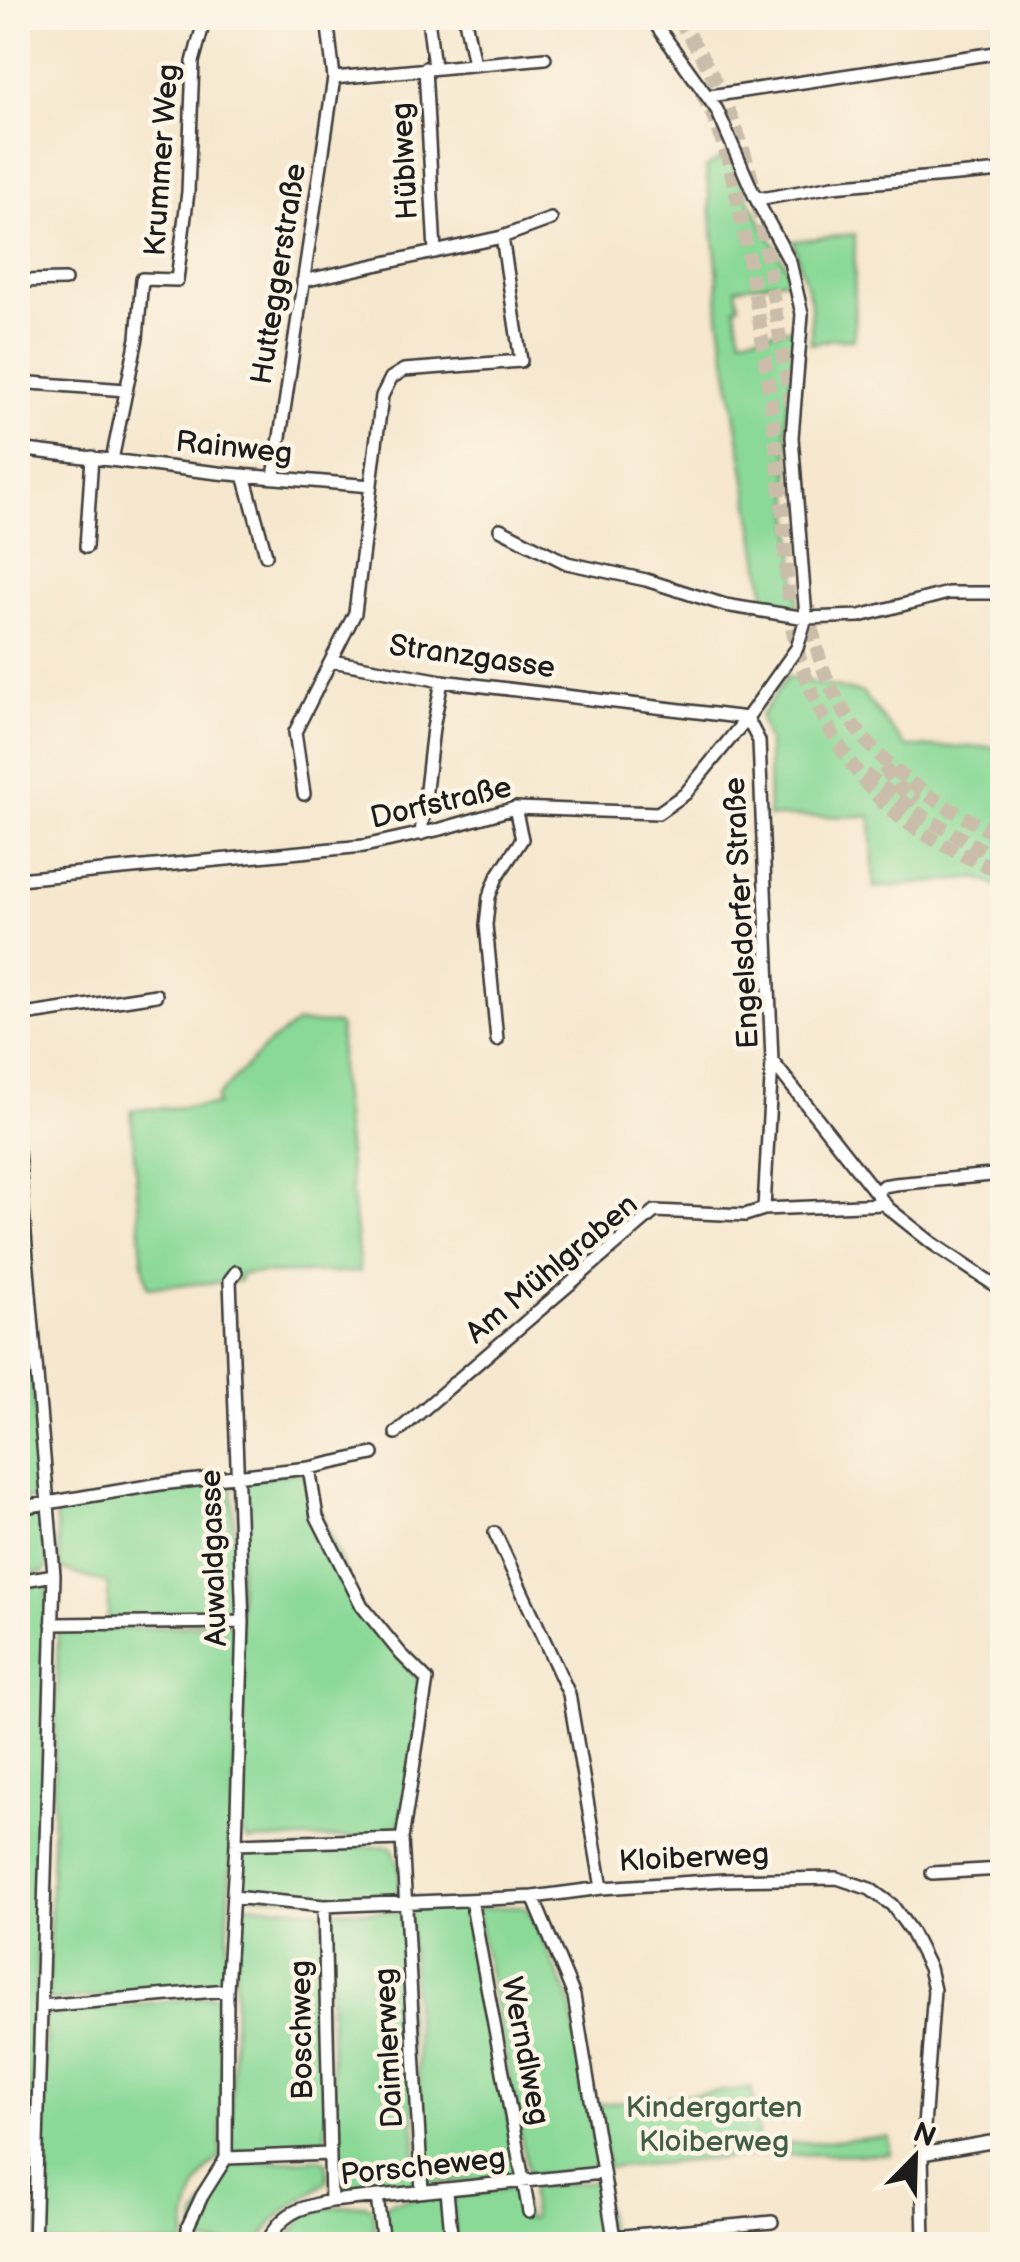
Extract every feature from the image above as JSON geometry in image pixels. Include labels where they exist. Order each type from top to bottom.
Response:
[{"type":"street","name":"Krummer Weg","points":[[112,460],[137,338],[142,279],[178,280],[188,192],[193,62],[204,18]]},
{"type":"street","name":"Hutteggerstraße","points":[[274,477],[334,78],[328,18]]},
{"type":"street","name":"Hüblweg","points":[[428,18],[435,252]]},
{"type":"street","points":[[651,18],[710,96],[797,279],[802,314],[792,437],[806,618]]},
{"type":"street","points":[[464,19],[474,64]]},
{"type":"street","points":[[710,96],[1002,52]]},
{"type":"street","points":[[334,78],[545,58]]},
{"type":"street","points":[[755,197],[1002,171]]},
{"type":"street","points":[[303,281],[502,237],[551,219]]},
{"type":"street","points":[[304,794],[295,732],[355,613],[381,400],[394,376],[406,369],[521,361],[502,237]]},
{"type":"street","points":[[18,281],[65,280]]},
{"type":"street","points":[[18,382],[126,390]]},
{"type":"street","name":"Rainweg","points":[[18,448],[371,486]]},
{"type":"street","points":[[86,547],[92,457]]},
{"type":"street","points":[[244,475],[266,555]]},
{"type":"street","points":[[500,529],[567,563],[646,580],[725,605],[806,618],[860,616],[948,593],[1002,592]]},
{"type":"street","name":"Dorfstraße","points":[[18,878],[328,850],[420,834],[515,808],[648,815],[664,811],[686,794],[747,718],[797,648],[806,618]]},
{"type":"street","name":"Stranzgasse","points":[[332,661],[442,681],[747,718]]},
{"type":"street","points":[[420,834],[442,681]]},
{"type":"street","name":"Engelsdorfer Straße","points":[[747,718],[759,742],[772,1061],[885,1204],[932,1243],[1002,1290]]},
{"type":"street","points":[[497,1040],[486,924],[492,886],[522,838],[515,808]]},
{"type":"street","points":[[18,1016],[156,995]]},
{"type":"street","points":[[764,1210],[772,1061]]},
{"type":"street","points":[[18,1152],[54,1575],[34,2244]]},
{"type":"street","points":[[877,1192],[883,1186],[895,1184],[1002,1174]]},
{"type":"street","name":"Am Mühlgraben","points":[[396,1433],[655,1210],[745,1215],[764,1210],[885,1204]]},
{"type":"street","name":"Auwaldgasse","points":[[226,2158],[228,1990],[244,1622],[230,1280],[236,1272]]},
{"type":"street","points":[[18,1508],[236,1475],[309,1468],[373,1454]]},
{"type":"street","points":[[309,1468],[317,1517],[362,1606],[400,1654],[428,1680],[402,1839],[406,1902]]},
{"type":"street","points":[[495,1533],[569,1694],[602,1888]]},
{"type":"street","points":[[18,1582],[54,1575]]},
{"type":"street","points":[[52,1624],[244,1622]]},
{"type":"street","points":[[236,1844],[402,1839]]},
{"type":"street","points":[[932,1873],[1002,1869]]},
{"type":"street","name":"Kloiberweg","points":[[233,1897],[324,1906],[837,1878],[870,1889],[892,1905],[910,1930],[929,1968],[934,1995],[922,2154],[924,2244]]},
{"type":"street","points":[[533,1897],[574,1996],[615,2241],[772,2222]]},
{"type":"street","name":"Werndlweg","points":[[470,1900],[530,2212]]},
{"type":"street","name":"Daimlerweg","points":[[406,1902],[422,2191]]},
{"type":"street","name":"Boschweg","points":[[324,1906],[331,2200]]},
{"type":"street","points":[[42,2006],[228,1990]]},
{"type":"street","points":[[922,2154],[1002,2140]]},
{"type":"street","points":[[188,2244],[188,2226],[226,2158],[329,2154]]},
{"type":"street","name":"Porscheweg","points":[[267,2244],[294,2208],[331,2200],[602,2172]]},
{"type":"street","points":[[446,2191],[452,2244]]},
{"type":"street","points":[[377,2197],[382,2244]]},
{"type":"green space","points":[[729,153],[790,279],[736,288],[739,305],[735,306],[741,337],[796,327],[786,424],[798,605],[794,616],[767,607],[719,315],[706,168]]},
{"type":"green space","points":[[855,234],[854,339],[811,344],[811,301],[793,241]]},
{"type":"green space","points":[[787,677],[862,693],[906,747],[1002,747],[1002,888],[978,878],[874,888],[871,816],[769,817],[768,742],[760,717]]},
{"type":"green space","points":[[297,1023],[337,1024],[340,1028],[340,1079],[360,1272],[241,1274],[239,1281],[148,1287],[142,1257],[131,1110],[217,1105],[216,1098],[267,1045]]},
{"type":"green space","points":[[18,1223],[42,1493],[38,1498],[18,1501]]},
{"type":"green space","points":[[300,1472],[360,1609],[424,1687],[400,1825],[390,1836],[249,1841],[241,1832],[239,1480]]},
{"type":"green space","points":[[227,1482],[232,1486],[238,1616],[227,1621],[108,1621],[108,1584],[60,1569],[55,1512],[62,1506]]},
{"type":"green space","points":[[39,1510],[44,1514],[48,1565],[44,1572],[18,1576],[18,1513]]},
{"type":"green space","points":[[44,1583],[48,1587],[28,2244],[18,2244],[18,1587]]},
{"type":"green space","points":[[233,1624],[237,1628],[238,1655],[226,1981],[219,1986],[51,2001],[48,1997],[58,1631]]},
{"type":"green space","points":[[390,1846],[399,1871],[396,1899],[321,1900],[246,1895],[239,1891],[241,1857],[245,1851]]},
{"type":"green space","points":[[245,1904],[318,1910],[322,1914],[326,2144],[320,2150],[235,2154],[230,2149],[238,1908]]},
{"type":"green space","points":[[520,1906],[528,1910],[569,1997],[598,2161],[591,2170],[528,2173],[476,1909]]},
{"type":"green space","points":[[415,1908],[468,1911],[520,2172],[516,2177],[431,2184],[424,2179],[409,1914]]},
{"type":"green space","points":[[333,1910],[396,1912],[402,1916],[418,2183],[412,2189],[341,2196],[334,2189],[329,1915]]},
{"type":"green space","points":[[219,1995],[225,1998],[220,2158],[204,2174],[193,2197],[185,2244],[38,2244],[46,2015]]},
{"type":"green space","name":"Kindergarten Kloiberweg","points":[[752,2088],[759,2146],[889,2137],[890,2154],[759,2155],[608,2168],[597,2104]]},
{"type":"green space","points":[[320,2159],[327,2163],[327,2181],[281,2215],[260,2244],[194,2244],[196,2218],[221,2178],[235,2164]]},
{"type":"green space","points":[[595,2181],[601,2185],[611,2244],[456,2244],[452,2200],[455,2197],[519,2187],[527,2220],[533,2218],[530,2193],[535,2187]]},
{"type":"green space","points":[[436,2196],[443,2202],[447,2244],[388,2244],[384,2208],[390,2202]]},
{"type":"green space","points":[[366,2204],[373,2210],[377,2244],[290,2244],[289,2237],[309,2210]]},
{"type":"tunnel","points":[[677,18],[723,97],[753,184]]},
{"type":"tunnel","points":[[701,92],[730,167],[752,276],[783,511],[790,614],[807,680],[845,755],[878,797],[921,832],[1002,873]]},
{"type":"tunnel","points":[[758,205],[792,411]]},
{"type":"tunnel","points":[[809,606],[817,649],[830,686],[872,748],[931,797],[1002,837]]},
{"type":"tunnel","points":[[884,767],[917,802]]},
{"type":"tunnel","points":[[865,774],[919,814],[1002,861]]}]
